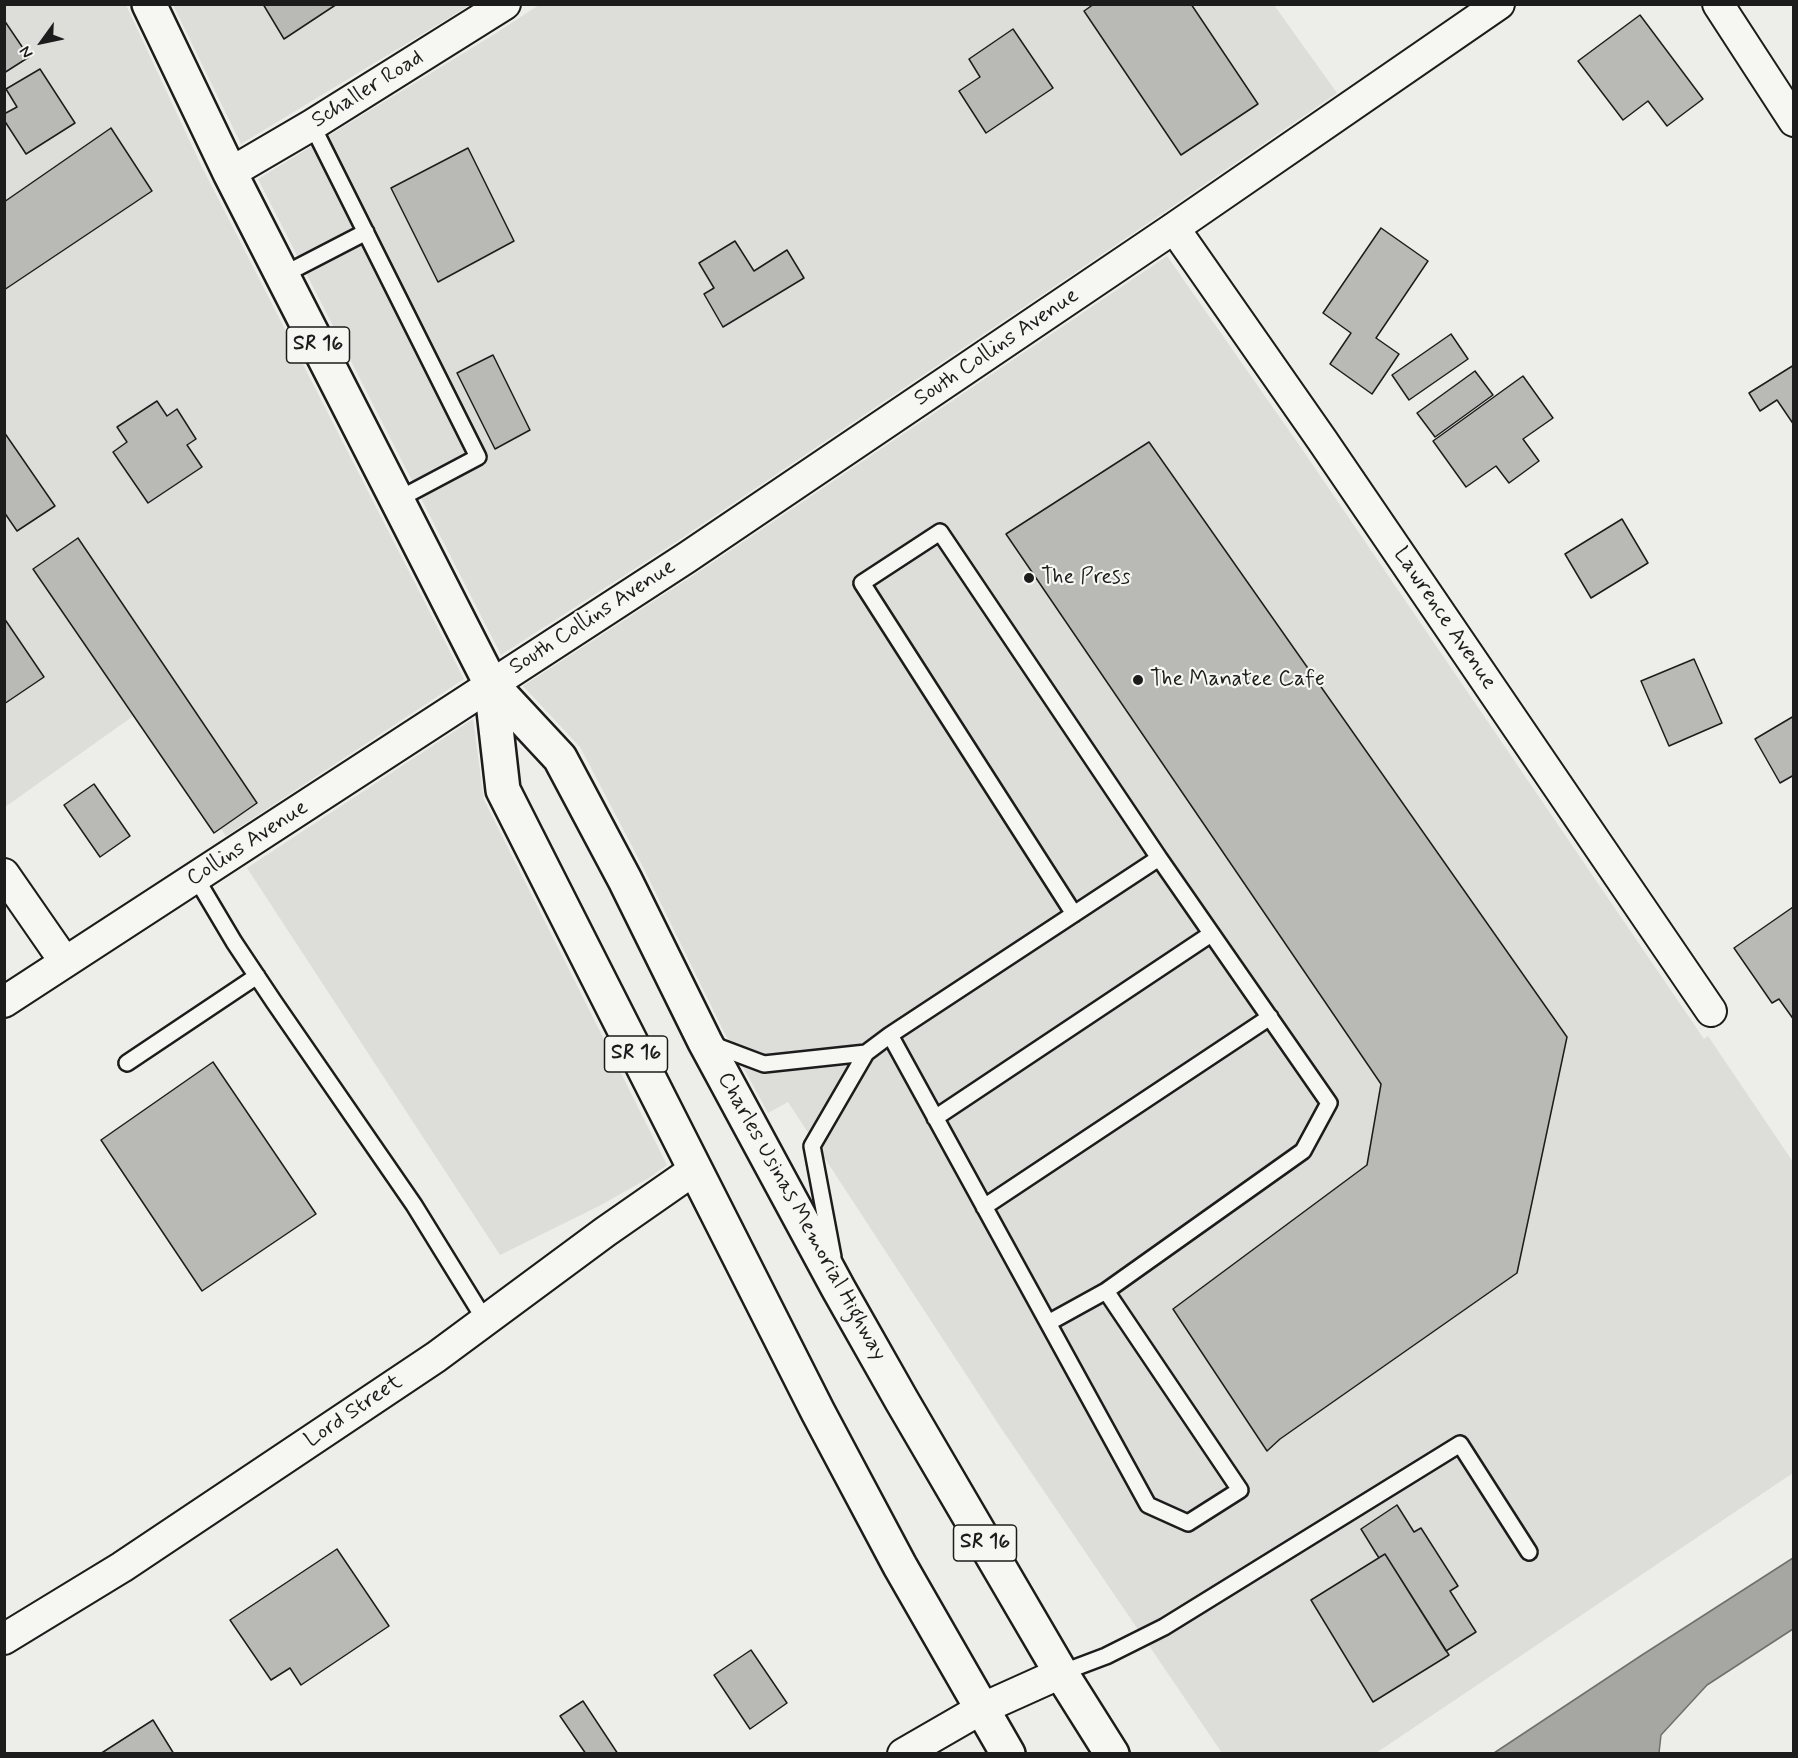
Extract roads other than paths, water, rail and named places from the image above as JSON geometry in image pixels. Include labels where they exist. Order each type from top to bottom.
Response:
[{"type":"highway","name":"Charles Usinas Memorial Highway","points":[[148,4],[230,173],[491,684],[560,758],[624,879],[705,1042],[838,1288],[1061,1673],[1112,1754]]},
{"type":"highway","name":"Charles Usinas Memorial Highway","points":[[491,684],[503,790],[818,1412],[900,1566],[1008,1754]]},
{"type":"street","name":"South Collins Avenue","points":[[491,684],[686,558],[1174,228],[1499,4]]},
{"type":"street","points":[[1718,4],[1794,121]]},
{"type":"street","name":"Schaller Road","points":[[230,173],[312,125],[488,9]]},
{"type":"street","name":"Lawrence Avenue","points":[[1174,228],[1336,460],[1711,1011]]},
{"type":"street","name":"Collins Avenue","points":[[4,1002],[491,684]]},
{"type":"street","points":[[4,874],[65,962]]},
{"type":"street","name":"Lord Street","points":[[4,1639],[122,1567],[436,1357],[694,1170]]},
{"type":"street","points":[[903,1754],[981,1709],[1061,1673]]},
{"type":"lane","points":[[312,125],[478,457],[396,500]]},
{"type":"lane","points":[[283,275],[366,232]]},
{"type":"lane","points":[[1048,1323],[1106,1292],[1303,1151],[1329,1103],[1159,858],[940,532],[861,584],[1074,914]]},
{"type":"lane","points":[[838,1288],[812,1146],[866,1053],[1159,858]]},
{"type":"lane","points":[[196,878],[257,976],[414,1205],[485,1320]]},
{"type":"lane","points":[[935,1118],[1211,934]]},
{"type":"lane","points":[[127,1063],[257,976]]},
{"type":"lane","points":[[984,1207],[1270,1017]]},
{"type":"lane","points":[[890,1035],[1148,1505],[1188,1523],[1240,1490],[1106,1292]]},
{"type":"lane","points":[[705,1042],[764,1064],[866,1053]]},
{"type":"lane","points":[[1061,1673],[1106,1656],[1164,1627],[1460,1444],[1529,1552]]},
{"type":"place","name":"The Press","points":[[1029,578]]},
{"type":"place","name":"The Manatee Cafe","points":[[1138,680]]}]
